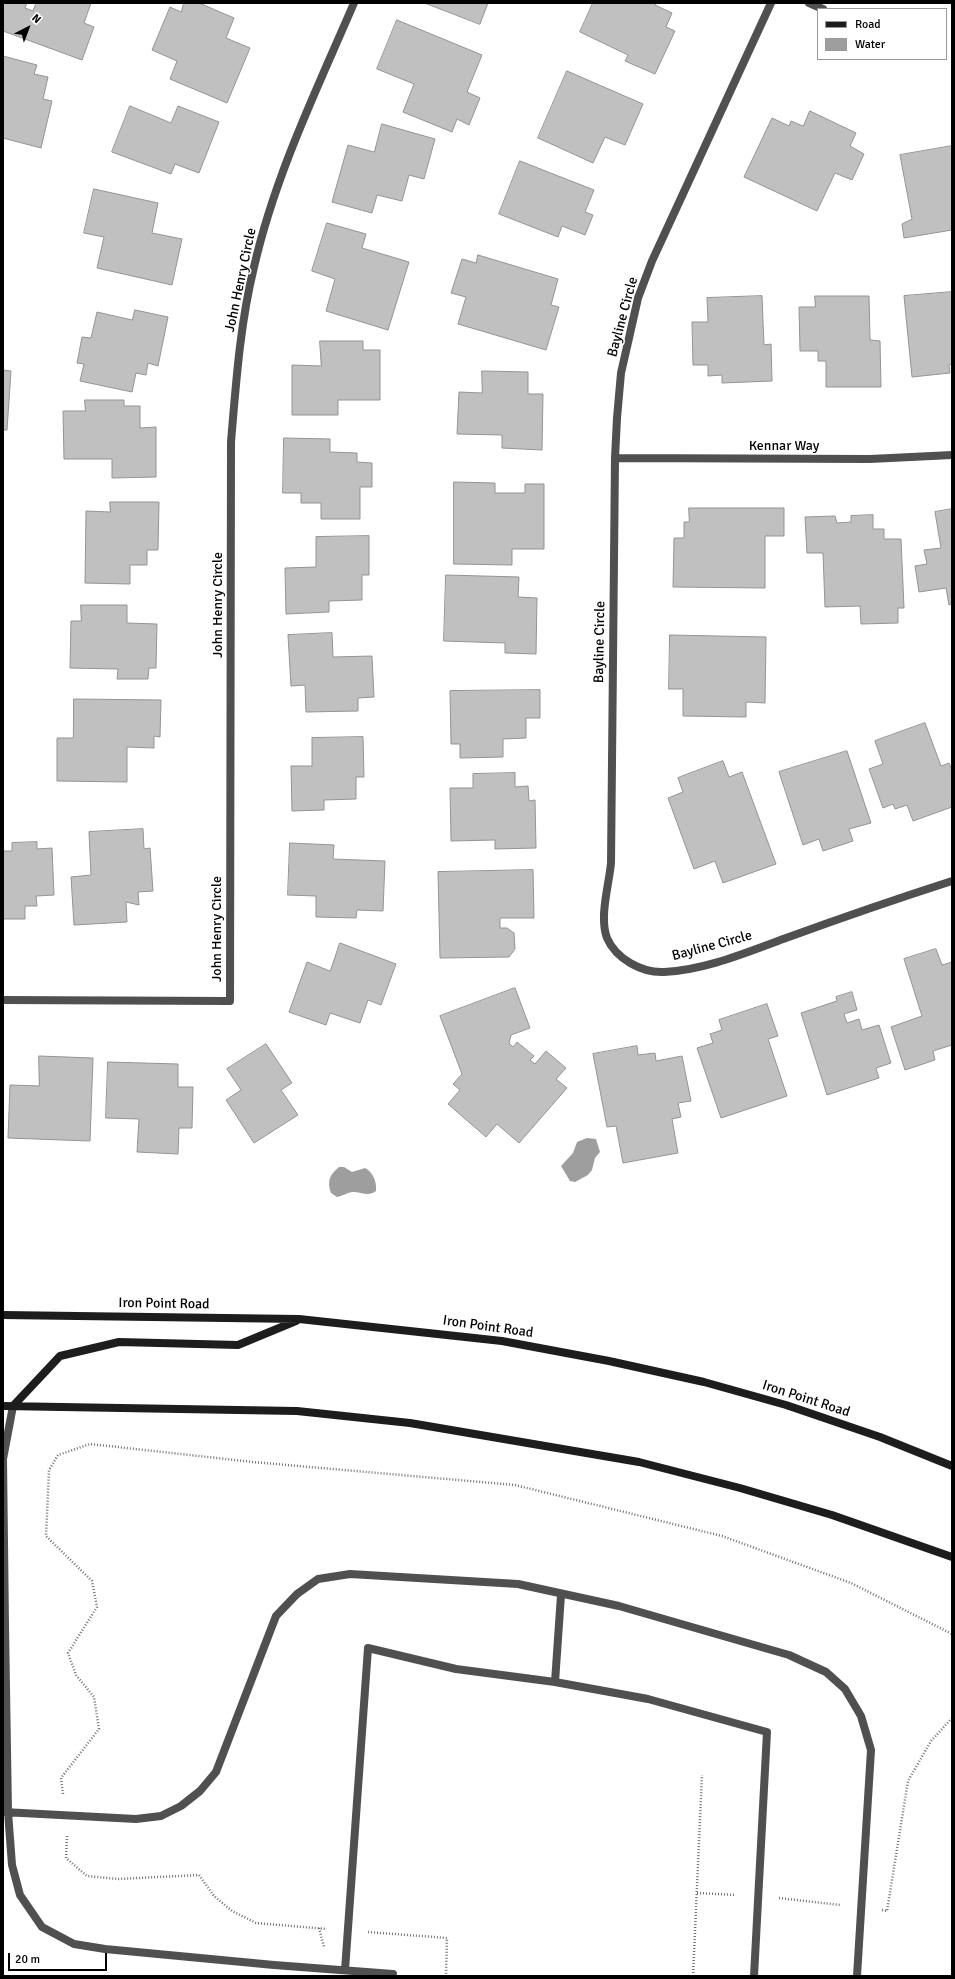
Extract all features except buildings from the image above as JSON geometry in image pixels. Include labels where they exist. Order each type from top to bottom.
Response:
[{"type":"main road","name":"Iron Point Road","points":[[3,1314],[299,1319],[502,1341],[609,1361],[697,1381],[786,1404],[880,1437],[952,1466]]},
{"type":"main road","points":[[13,1406],[60,1356],[119,1342],[238,1345],[299,1319]]},
{"type":"main road","points":[[3,1406],[297,1411],[418,1424],[639,1462],[740,1488],[832,1515],[952,1557]]},
{"type":"street","name":"John Henry Circle","points":[[3,1000],[230,1001],[231,442],[238,354],[254,267],[270,211],[289,156],[354,3]]},
{"type":"street","name":"Bayline Circle","points":[[770,3],[652,261],[638,298],[621,374],[615,458],[611,863],[604,921],[607,938],[616,951],[627,961],[646,970],[663,972],[724,960],[952,881]]},
{"type":"street","points":[[810,3],[821,8]]},
{"type":"street","name":"Kennar Way","points":[[615,458],[870,459],[952,455]]},
{"type":"street","points":[[13,1406],[3,1459],[6,1812],[12,1865],[20,1895],[42,1927],[74,1944],[105,1949],[393,1974]]},
{"type":"street","points":[[6,1812],[136,1820],[162,1816],[181,1806],[200,1791],[216,1772],[276,1616],[297,1594],[318,1579],[350,1574],[518,1584],[561,1595],[619,1606],[789,1655],[826,1672],[845,1689],[861,1716],[871,1750],[857,1976]]},
{"type":"street","points":[[555,1682],[561,1595]]},
{"type":"street","points":[[345,1970],[368,1648],[456,1669],[555,1682],[648,1699],[767,1732],[754,1976]]},
{"type":"path","points":[[446,1976],[448,1938],[256,1923],[232,1911],[214,1896],[199,1875],[118,1880],[87,1876],[66,1858],[67,1816],[61,1778],[99,1729],[94,1697],[76,1675],[68,1653],[97,1608],[92,1582],[46,1536],[49,1470],[58,1455],[90,1444],[253,1462],[515,1485],[722,1536],[851,1583],[952,1634]]},
{"type":"path","points":[[692,1976],[702,1775]]},
{"type":"water","points":[[587,1138],[596,1139],[600,1152],[595,1158],[592,1170],[588,1175],[575,1182],[570,1181],[561,1166],[573,1153],[577,1142]]},
{"type":"water","points":[[339,1167],[344,1167],[352,1172],[365,1168],[374,1178],[376,1191],[370,1194],[351,1192],[337,1197],[331,1193],[329,1182],[333,1173]]}]
